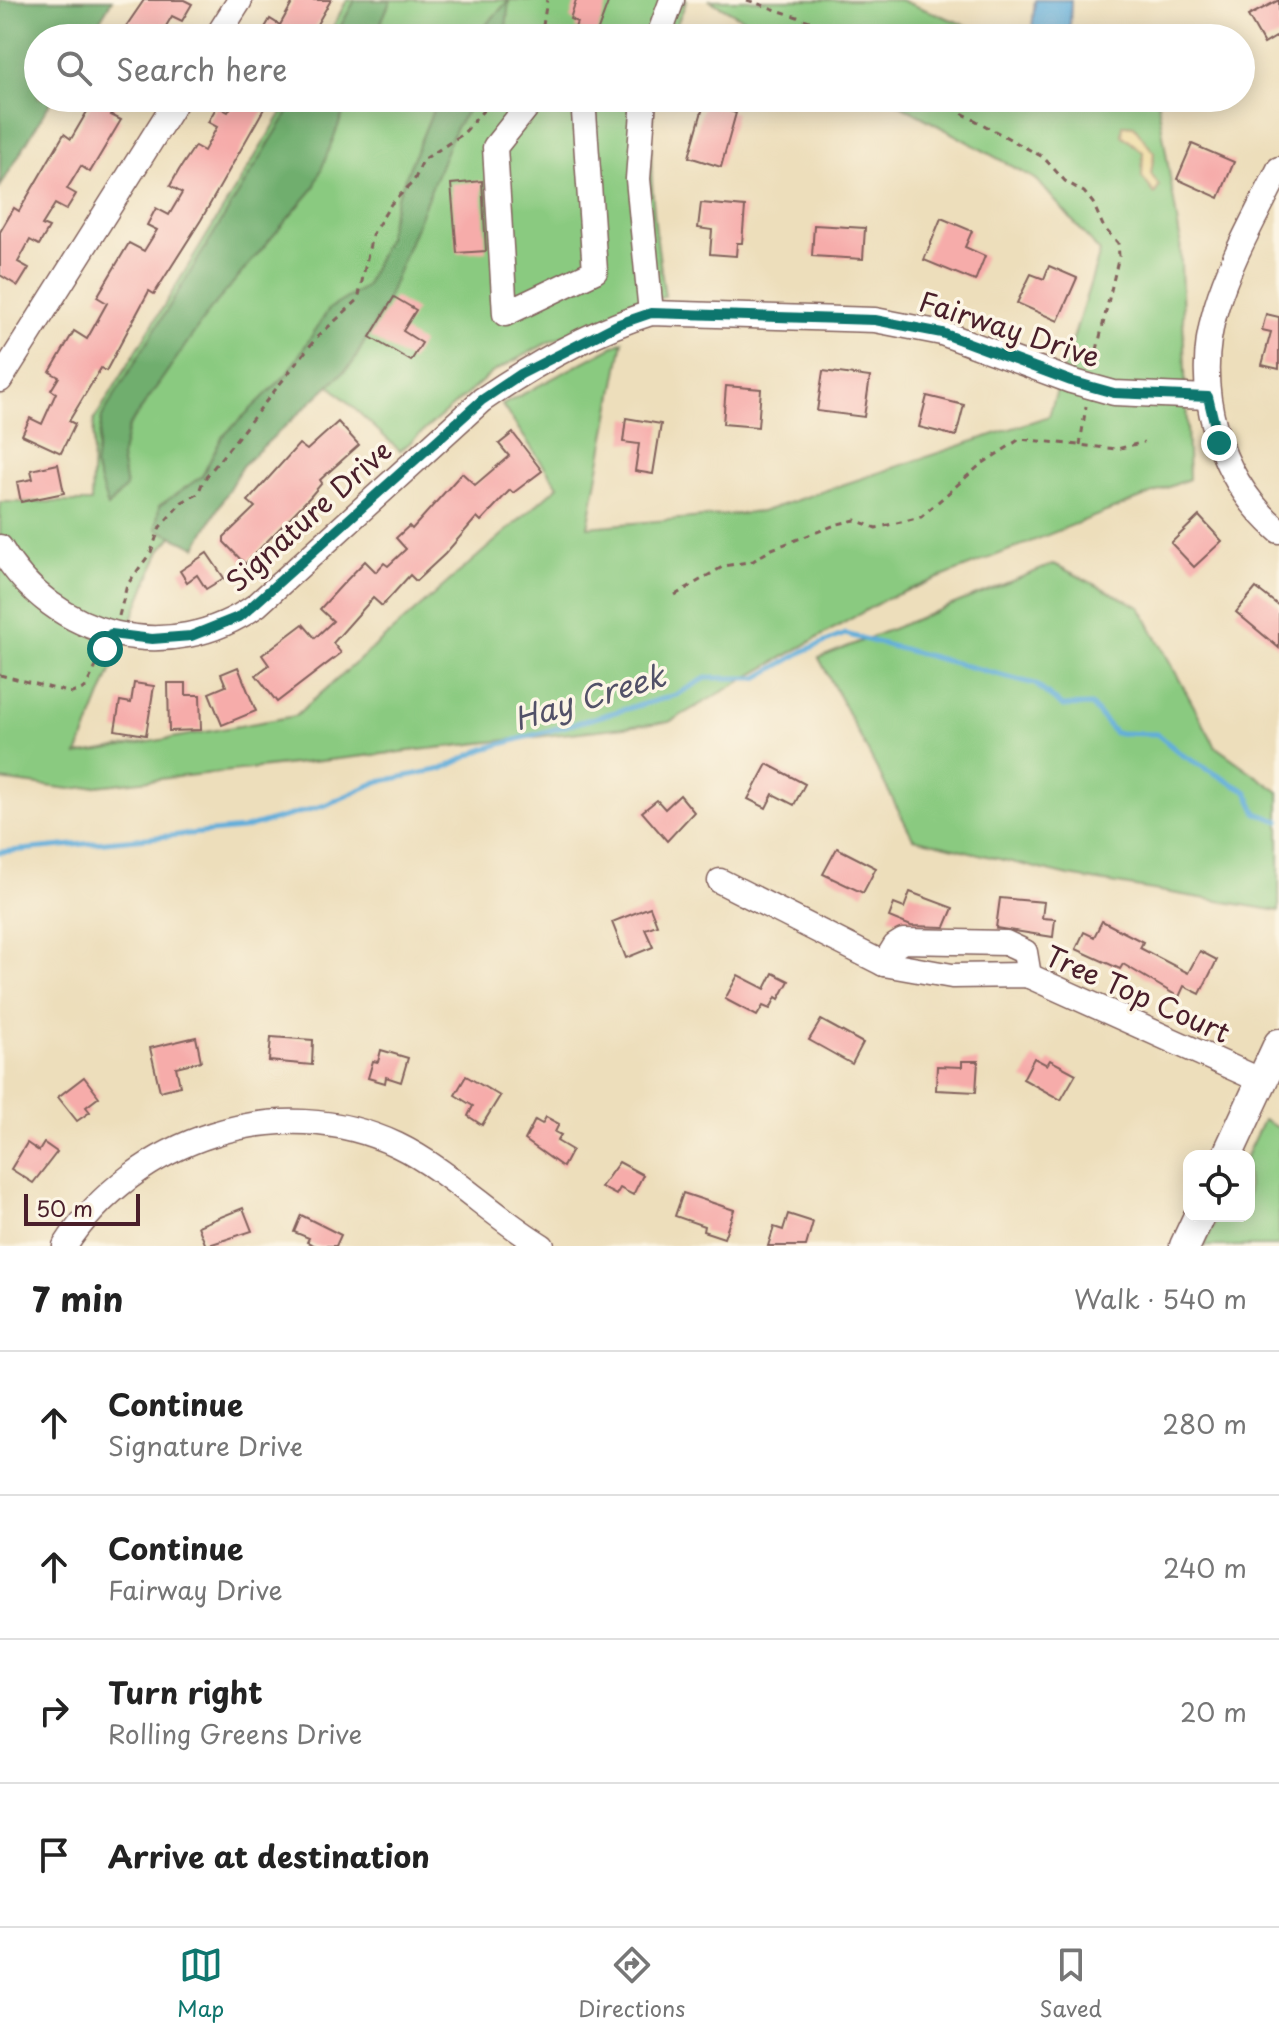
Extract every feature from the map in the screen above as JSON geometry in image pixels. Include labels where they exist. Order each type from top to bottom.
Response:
[{"type":"main road","points":[[1230,1150],[1279,1044]]},
{"type":"main road","points":[[1185,1246],[1196,1222]]},
{"type":"street","points":[[225,24],[240,0]]},
{"type":"street","points":[[663,24],[672,0]]},
{"type":"street","points":[[0,380],[169,112]]},
{"type":"street","points":[[523,112],[495,147],[505,314],[595,271],[584,112]]},
{"type":"street","points":[[643,112],[638,179],[651,313]]},
{"type":"street","points":[[1279,169],[1215,309],[1208,349],[1208,397],[1228,466],[1256,507],[1279,531]]},
{"type":"street","name":"Signature Drive","points":[[0,547],[19,577],[39,597],[75,621],[111,634],[152,639],[191,636],[241,616],[482,400],[521,374],[619,324],[651,313]]},
{"type":"street","name":"Fairway Drive","points":[[651,313],[845,317],[899,324],[960,339],[1088,386],[1137,395],[1208,397]]},
{"type":"street","name":"Tree Top Court","points":[[720,881],[884,964],[952,976],[1010,973],[1029,976],[1262,1081]]},
{"type":"street","points":[[884,964],[895,946],[903,941],[1006,943],[1025,952],[1029,976]]},
{"type":"street","points":[[65,1246],[94,1207],[153,1159],[191,1140],[266,1123],[311,1121],[358,1131],[396,1145],[425,1161],[542,1246]]},
{"type":"path","points":[[543,24],[547,0]]},
{"type":"path","points":[[747,0],[818,24]]},
{"type":"path","points":[[0,675],[72,693],[85,688],[124,605],[127,585],[151,552],[160,527],[182,502],[198,494],[203,481],[317,337],[358,300],[372,235],[391,204],[414,181],[423,160],[463,134],[482,112]]},
{"type":"path","points":[[960,112],[1043,157],[1065,181],[1084,192],[1093,203],[1104,228],[1118,243],[1119,256],[1088,386],[1080,445]]},
{"type":"path","points":[[675,595],[724,566],[753,561],[772,549],[838,524],[855,520],[876,528],[921,517],[980,465],[1020,439],[1117,449],[1144,442]]},
{"type":"green space","points":[[0,0],[112,0],[97,24],[24,24],[24,112],[45,112],[0,187]]},
{"type":"green space","points":[[347,0],[687,0],[677,24],[334,24]]},
{"type":"green space","points":[[355,0],[391,0],[380,24],[342,24]]},
{"type":"green space","points":[[509,0],[506,24],[487,24]]},
{"type":"green space","points":[[709,0],[900,0],[963,24],[753,24]]},
{"type":"green space","points":[[282,112],[653,112],[653,197],[665,296],[547,343],[493,372],[400,451],[326,382],[237,466],[160,550],[77,755],[295,716],[558,486],[502,405],[623,341],[588,527],[761,512],[1049,416],[1100,252],[1037,180],[913,112],[1159,112],[1180,238],[1189,479],[886,599],[669,722],[70,789],[0,780],[0,502],[91,502],[94,420]]},
{"type":"green space","points":[[288,112],[344,112],[314,188],[210,310],[128,428],[121,458],[126,487],[108,507],[95,467],[102,416]]},
{"type":"green space","points":[[432,112],[467,112],[455,129],[383,309],[352,364],[242,466],[196,547],[156,529],[159,506],[202,476],[222,437],[287,374],[329,309],[365,287],[386,241],[396,200]]},
{"type":"green space","points":[[1054,564],[1140,607],[1216,747],[1279,792],[1279,911],[1069,876],[913,838],[819,658]]},
{"type":"green space","points":[[1263,1120],[1279,1128],[1279,1246],[1204,1246],[1215,1222],[1255,1222],[1255,1150],[1249,1150]]},
{"type":"sand","points":[[1123,125],[1134,126],[1154,153],[1151,174],[1159,186],[1155,194],[1142,177],[1143,152],[1122,135]]},
{"type":"water","points":[[1035,0],[1071,0],[1070,24],[1032,24]]},
{"type":"building","points":[[144,0],[184,0],[192,4],[182,21],[172,16],[167,24],[128,24]]},
{"type":"building","points":[[294,0],[331,0],[317,24],[281,24]]},
{"type":"building","points":[[576,0],[609,0],[600,24],[576,24],[570,19]]},
{"type":"building","points":[[1279,0],[1279,35],[1264,44],[1248,16]]},
{"type":"building","points":[[87,112],[113,112],[111,115],[121,120],[90,172],[81,166],[67,189],[76,194],[66,210],[55,204],[42,225],[49,228],[39,245],[30,240],[18,262],[29,268],[18,286],[0,275],[0,232],[14,208],[19,211],[64,134],[71,139]]},
{"type":"building","points":[[214,112],[262,112],[201,220],[154,294],[149,291],[106,371],[101,368],[69,421],[75,424],[61,453],[22,435],[30,418],[42,424],[56,393],[51,390],[59,377],[50,372],[74,331],[87,339],[107,303],[97,297],[129,243],[144,251],[157,230],[147,225],[156,208],[169,215],[182,193],[170,186],[195,146],[204,151],[217,127],[208,122]]},
{"type":"building","points":[[702,112],[736,113],[721,167],[689,157]]},
{"type":"building","points":[[1192,144],[1234,162],[1219,198],[1177,179]]},
{"type":"building","points":[[482,181],[486,251],[457,253],[451,184]]},
{"type":"building","points":[[701,203],[745,207],[742,243],[737,243],[736,256],[710,254],[712,230],[698,228]]},
{"type":"building","points":[[941,218],[972,231],[965,247],[985,256],[975,281],[924,260]]},
{"type":"building","points":[[814,225],[865,228],[863,259],[812,256]]},
{"type":"building","points":[[1049,266],[1077,278],[1058,321],[1017,303],[1031,274],[1044,279]]},
{"type":"building","points":[[394,297],[416,310],[403,331],[422,343],[411,361],[370,337]]},
{"type":"building","points":[[1266,314],[1279,317],[1279,369],[1262,365],[1271,332],[1262,330]]},
{"type":"building","points":[[823,371],[870,377],[864,417],[817,411]]},
{"type":"building","points":[[726,386],[761,389],[758,427],[723,424]]},
{"type":"building","points":[[927,396],[964,405],[956,436],[919,427]]},
{"type":"building","points":[[626,418],[661,424],[653,474],[635,471],[639,444],[623,442]]},
{"type":"building","points":[[338,422],[359,445],[320,480],[322,483],[310,497],[245,564],[224,542],[224,537],[255,507],[248,501],[299,444],[307,450]]},
{"type":"building","points":[[513,433],[542,471],[513,493],[510,490],[481,521],[477,517],[416,581],[410,575],[382,606],[373,598],[333,643],[341,653],[277,702],[256,675],[269,665],[262,655],[303,624],[315,638],[333,621],[320,609],[365,561],[376,572],[384,563],[388,566],[406,549],[396,538],[409,526],[412,529],[462,473],[475,485],[509,456],[499,444]]},
{"type":"building","points":[[58,464],[64,493],[21,502],[17,482],[33,479],[31,470]]},
{"type":"building","points":[[1199,516],[1222,541],[1194,567],[1171,543]]},
{"type":"building","points":[[207,553],[224,578],[206,589],[197,575],[187,582],[180,571]]},
{"type":"building","points":[[1256,588],[1279,606],[1279,648],[1236,612]]},
{"type":"building","points":[[238,667],[256,711],[222,725],[209,693],[226,686],[221,674]]},
{"type":"building","points":[[134,683],[154,686],[146,735],[115,730],[120,701],[131,703]]},
{"type":"building","points":[[168,683],[186,683],[186,695],[200,695],[201,730],[169,731]]},
{"type":"building","points":[[767,764],[805,784],[794,805],[773,794],[766,808],[748,799]]},
{"type":"building","points":[[680,795],[694,812],[667,841],[642,812],[657,800],[665,809]]},
{"type":"building","points":[[837,848],[876,868],[863,893],[823,874]]},
{"type":"building","points":[[910,892],[953,908],[945,927],[911,926],[889,917],[894,904],[904,908]]},
{"type":"building","points":[[1000,898],[1044,902],[1042,918],[1055,919],[1053,937],[996,928]]},
{"type":"building","points":[[650,907],[657,925],[645,929],[653,947],[626,958],[612,922]]},
{"type":"building","points":[[1102,921],[1143,942],[1140,948],[1188,973],[1200,951],[1217,960],[1200,994],[1184,986],[1179,997],[1123,964],[1120,969],[1076,949],[1084,932],[1094,937]]},
{"type":"building","points":[[773,973],[789,981],[770,1009],[763,1006],[757,1016],[725,999],[738,975],[765,989]]},
{"type":"building","points":[[821,1020],[863,1043],[852,1064],[809,1040]]},
{"type":"building","points":[[196,1037],[201,1061],[176,1067],[180,1086],[160,1091],[150,1048]]},
{"type":"building","points":[[271,1037],[313,1040],[312,1065],[269,1061]]},
{"type":"building","points":[[381,1050],[408,1058],[401,1082],[386,1077],[385,1083],[368,1078],[373,1061],[378,1062]]},
{"type":"building","points":[[1034,1058],[1047,1065],[1050,1060],[1076,1074],[1061,1100],[1023,1079]]},
{"type":"building","points":[[962,1061],[978,1061],[976,1092],[936,1090],[937,1066],[962,1067]]},
{"type":"building","points":[[466,1076],[500,1096],[482,1125],[468,1116],[473,1106],[455,1095]]},
{"type":"building","points":[[84,1077],[99,1097],[86,1107],[90,1112],[77,1121],[58,1097]]},
{"type":"building","points":[[546,1117],[559,1124],[555,1132],[561,1135],[557,1141],[572,1150],[563,1167],[525,1140],[535,1120],[542,1124]]},
{"type":"building","points":[[27,1143],[39,1151],[44,1143],[57,1152],[33,1183],[11,1169]]},
{"type":"building","points":[[619,1162],[643,1175],[633,1195],[620,1188],[616,1195],[601,1187]]},
{"type":"building","points":[[683,1193],[734,1210],[724,1238],[703,1231],[704,1226],[675,1216]]},
{"type":"building","points":[[243,1208],[252,1231],[206,1246],[198,1226]]},
{"type":"building","points":[[788,1214],[813,1222],[806,1246],[768,1246],[774,1227],[783,1230]]},
{"type":"building","points":[[301,1215],[341,1235],[336,1246],[316,1246],[307,1242],[309,1238],[294,1232]]},
{"type":"waterway","name":"Hay Creek","points":[[0,852],[242,829],[326,805],[377,782],[442,769],[484,749],[676,695],[706,678],[757,678],[806,650],[845,634],[1035,684],[1062,706],[1091,705],[1115,733],[1157,734],[1181,754],[1247,792],[1257,813],[1279,821]]},
{"type":"route","points":[[105,649],[111,634],[152,639],[191,636],[226,625],[241,616],[257,605],[482,400],[521,374],[619,324],[651,313],[845,317],[921,328],[1114,393],[1208,397],[1219,443]]}]
